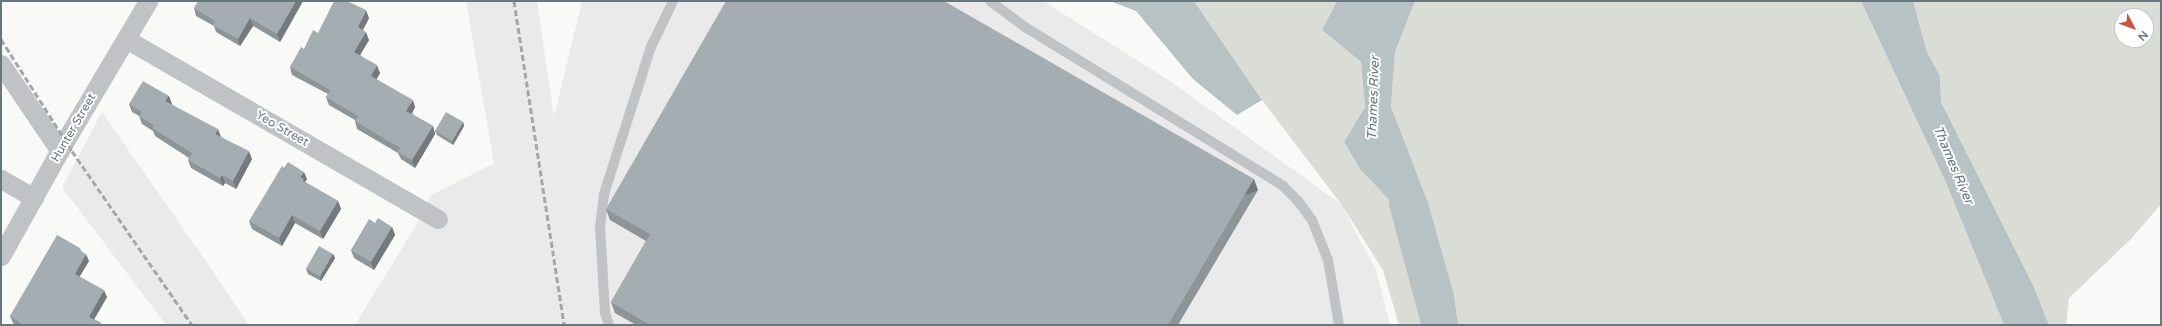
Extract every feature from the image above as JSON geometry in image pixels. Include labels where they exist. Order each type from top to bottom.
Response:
[{"type":"street","name":"Hunter Street","points":[[1,256],[60,150],[148,1]]},
{"type":"street","name":"Yeo Street","points":[[126,39],[438,219]]},
{"type":"street","points":[[1,64],[60,150]]},
{"type":"street","points":[[1,179],[34,198]]},
{"type":"lane","points":[[610,325],[604,307],[600,227],[604,194],[651,47],[673,1]]},
{"type":"lane","points":[[990,1],[1026,27],[1283,186],[1298,201],[1312,220],[1328,260],[1339,325]]},
{"type":"shaded area","points":[[466,1],[537,1],[554,117],[582,1],[1043,1],[1170,81],[1341,204],[1376,270],[1390,325],[355,325],[417,224],[430,196],[494,163]]},
{"type":"shaded area","points":[[1194,1],[1337,1],[1322,30],[1361,62],[1365,107],[1344,142],[1360,169],[1393,204],[1424,258],[1434,325],[1399,325],[1383,270],[1341,204],[1262,100]]},
{"type":"shaded area","points":[[1415,1],[1861,1],[1947,185],[2004,325],[1458,325],[1454,295],[1391,107],[1395,52]]},
{"type":"shaded area","points":[[1913,1],[2161,1],[2161,204],[2131,239],[2069,298],[2066,325],[2049,325],[2033,285],[1941,102],[1940,76],[1927,52]]},
{"type":"shaded area","points":[[102,112],[249,325],[166,325],[62,187]]},
{"type":"water","points":[[1110,1],[1194,1],[1262,100],[1237,115],[1193,79],[1136,11]]},
{"type":"water","points":[[1337,1],[1415,1],[1395,52],[1391,107],[1428,203],[1454,295],[1458,325],[1434,325],[1424,258],[1393,204],[1360,169],[1344,142],[1365,107],[1361,62],[1322,30]]},
{"type":"water","points":[[1861,1],[1913,1],[1927,52],[1940,76],[1941,102],[2033,285],[2049,325],[2004,325],[1947,185]]},
{"type":"building","points":[[198,1],[296,1],[277,34],[250,18],[238,39],[213,25],[215,21],[194,8]]},
{"type":"building","points":[[334,1],[347,1],[366,10],[358,27],[366,32],[354,52],[377,65],[371,76],[413,100],[406,111],[433,126],[412,160],[398,152],[400,148],[355,121],[358,116],[326,97],[330,90],[290,67],[301,47],[304,49],[313,30],[318,33]]},
{"type":"building","points":[[726,1],[944,1],[1254,179],[1168,325],[650,325],[611,302],[650,234],[606,209]]},
{"type":"building","points":[[143,81],[169,96],[165,101],[218,129],[215,134],[249,151],[233,181],[222,175],[220,178],[188,160],[192,153],[152,128],[154,125],[139,116],[142,112],[129,104]]},
{"type":"building","points":[[446,112],[463,122],[452,141],[435,131]]},
{"type":"building","points":[[288,162],[304,172],[300,177],[304,179],[303,181],[338,201],[320,231],[292,215],[279,238],[249,221],[282,166],[284,168]]},
{"type":"building","points":[[378,218],[392,227],[371,262],[351,250],[369,219],[375,223]]},
{"type":"building","points":[[57,235],[80,248],[79,250],[86,254],[75,274],[104,290],[89,317],[101,323],[100,325],[21,325],[22,324],[10,316]]},
{"type":"building","points":[[319,246],[333,254],[320,277],[306,269]]},
{"type":"waterway","name":"Thames River","points":[[1407,203],[1440,325]]},
{"type":"railway","points":[[514,1],[564,325]]},
{"type":"railway","points":[[1,39],[72,151],[192,325]]}]
